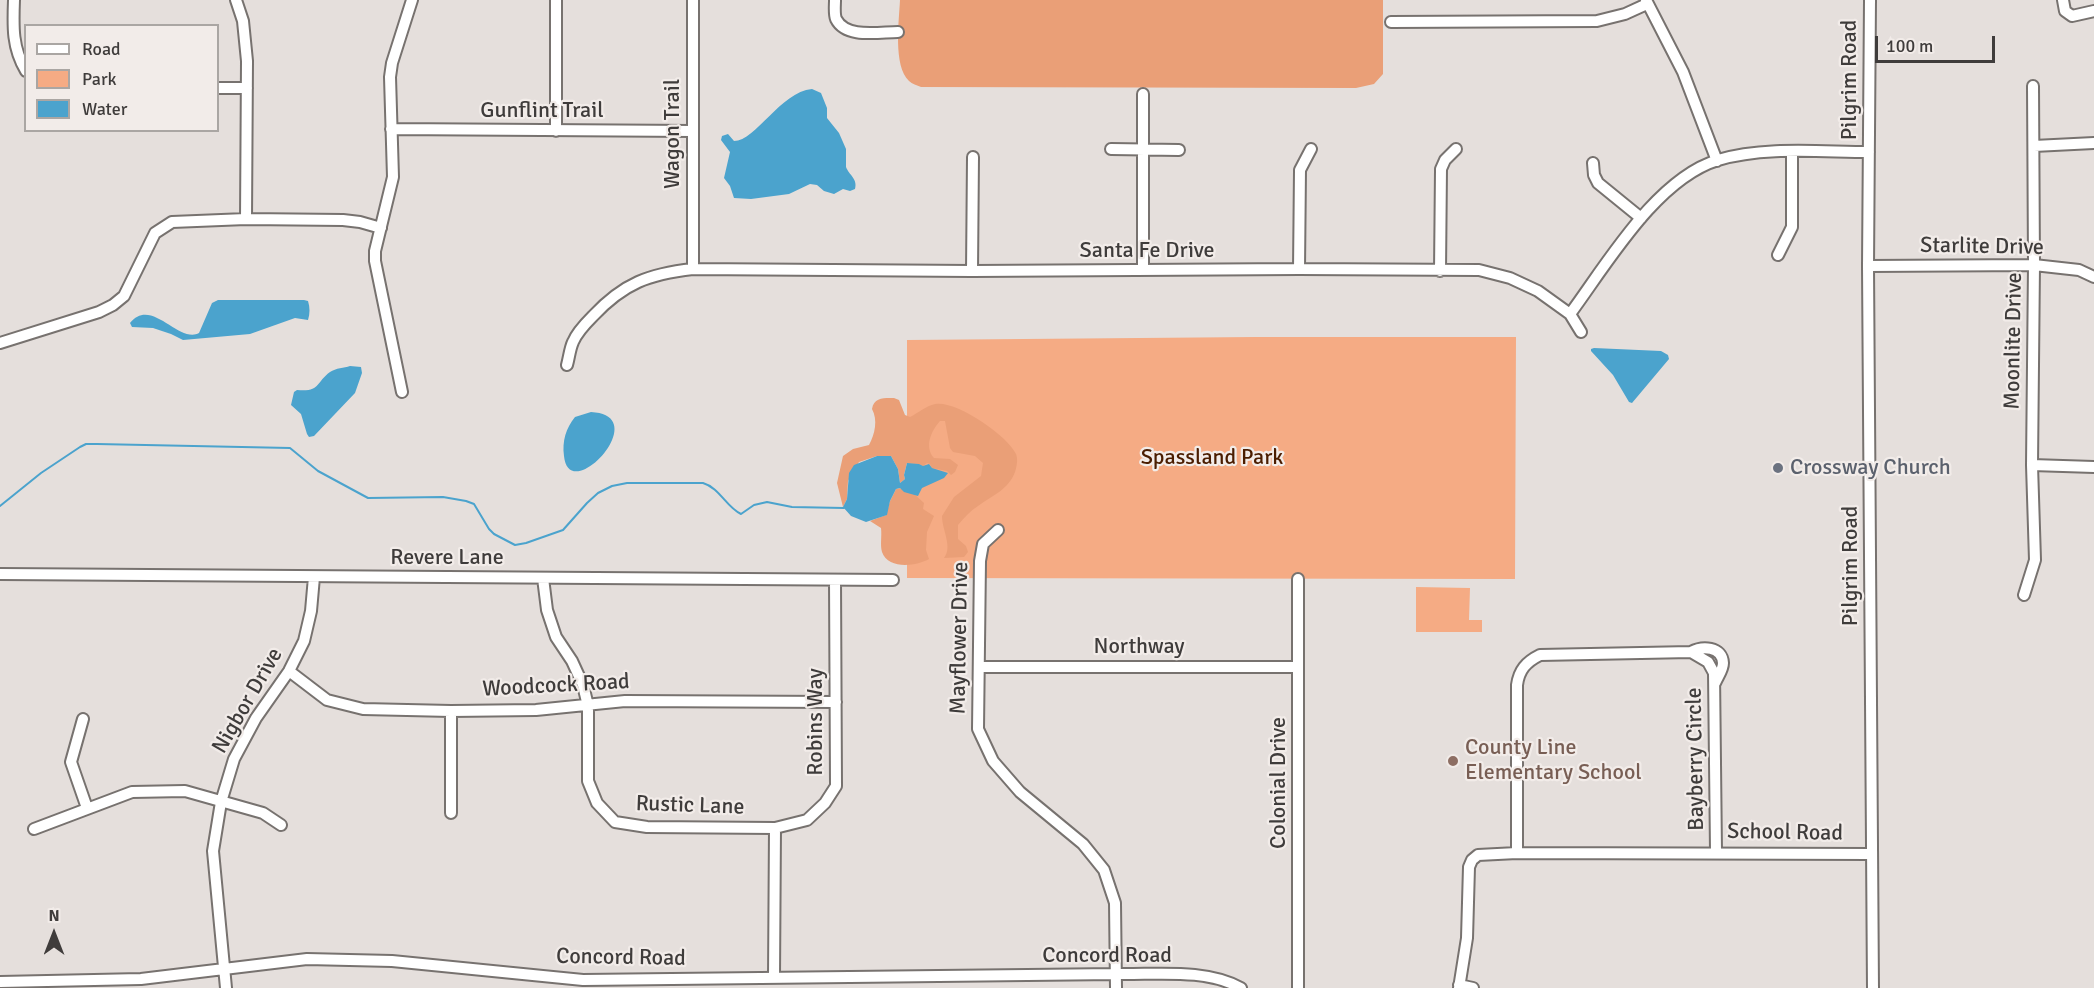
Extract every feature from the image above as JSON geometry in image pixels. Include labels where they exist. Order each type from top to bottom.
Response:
[{"type":"street","points":[[14,0],[13,38],[19,60],[24,68]]},
{"type":"street","points":[[236,0],[243,21],[247,61],[246,219]]},
{"type":"street","points":[[402,392],[375,261],[375,251],[393,177],[390,129],[391,70],[412,0]]},
{"type":"street","points":[[556,0],[556,131]]},
{"type":"street","name":"Wagon Trail","points":[[693,0],[693,269]]},
{"type":"street","points":[[835,0],[835,17],[842,26],[853,32],[898,32]]},
{"type":"street","name":"Pilgrim Road","points":[[1870,0],[1868,266],[1873,988]]},
{"type":"street","points":[[2063,0],[2065,11],[2072,16],[2094,11]]},
{"type":"street","points":[[1391,22],[1597,21],[1625,14],[1646,2],[1683,72],[1717,160]]},
{"type":"street","name":"Moonlite Drive","points":[[2024,595],[2035,560],[2032,465],[2033,86]]},
{"type":"street","points":[[219,88],[247,88]]},
{"type":"street","points":[[1143,94],[1143,270]]},
{"type":"street","name":"Gunflint Trail","points":[[390,129],[693,131]]},
{"type":"street","points":[[2034,146],[2094,143]]},
{"type":"street","points":[[1111,149],[1179,150]]},
{"type":"street","points":[[1299,269],[1300,170],[1311,149]]},
{"type":"street","points":[[1440,271],[1441,169],[1445,160],[1456,149]]},
{"type":"street","points":[[1778,255],[1792,227],[1792,152]]},
{"type":"street","points":[[1570,314],[1641,218],[1677,181],[1717,160],[1751,154],[1869,152]]},
{"type":"street","points":[[972,271],[973,157]]},
{"type":"street","points":[[1593,163],[1594,175],[1598,183],[1641,218]]},
{"type":"street","points":[[0,343],[99,312],[112,305],[124,296],[155,233],[172,222],[246,219],[343,220],[381,228]]},
{"type":"street","name":"Starlite Drive","points":[[1868,266],[2034,265],[2079,270],[2094,278]]},
{"type":"street","name":"Santa Fe Drive","points":[[567,365],[572,342],[609,298],[636,282],[665,272],[693,269],[1479,270],[1510,278],[1538,291],[1570,314],[1581,332]]},
{"type":"street","points":[[2032,465],[2094,467]]},
{"type":"street","name":"Mayflower Drive","points":[[998,530],[983,544],[981,554],[978,729],[993,761],[1020,792],[1083,844],[1104,870],[1115,903],[1116,988]]},
{"type":"street","name":"Revere Lane","points":[[0,574],[893,580]]},
{"type":"street","name":"Nigbor Drive","points":[[226,988],[213,851],[221,802],[234,759],[256,717],[289,671],[304,641],[311,611],[314,577]]},
{"type":"street","name":"Rustic Lane","points":[[543,578],[547,610],[556,637],[583,685],[588,706],[588,782],[597,803],[615,822],[647,827],[775,828]]},
{"type":"street","name":"Colonial Drive","points":[[1297,987],[1298,579]]},
{"type":"street","name":"Robins Way","points":[[775,828],[807,820],[825,803],[836,786],[835,580]]},
{"type":"street","name":"Bayberry Circle","points":[[1517,853],[1516,685],[1519,672],[1540,655],[1691,652],[1708,662],[1714,673],[1716,852]]},
{"type":"street","name":"Northway","points":[[979,667],[1298,667]]},
{"type":"street","name":"Woodcock Road","points":[[289,671],[327,700],[363,709],[536,710],[625,701],[836,702]]},
{"type":"street","points":[[451,711],[451,813]]},
{"type":"street","points":[[83,719],[71,762],[87,807]]},
{"type":"street","points":[[34,829],[87,807],[132,792],[185,791],[263,813],[281,825]]},
{"type":"street","points":[[774,977],[775,828]]},
{"type":"street","name":"School Road","points":[[1459,987],[1467,938],[1469,867],[1478,855],[1716,852],[1872,854]]},
{"type":"street","name":"Concord Road","points":[[0,981],[141,979],[307,959],[392,961],[583,980],[1199,975],[1232,983],[1241,988]]},
{"type":"street","points":[[892,976],[892,988]]},
{"type":"street","points":[[1459,987],[1473,988]]},
{"type":"green space","name":"Spassland Park","points":[[1516,337],[1515,579],[907,578],[907,340]]},
{"type":"green space","points":[[1416,587],[1470,588],[1469,620],[1482,620],[1482,632],[1416,632]]},
{"type":"shaded area","points":[[900,0],[1383,0],[1383,74],[1374,84],[1356,88],[921,87],[909,81],[901,65],[898,43]]},
{"type":"shaded area","points":[[880,399],[899,400],[905,415],[910,417],[935,404],[955,407],[992,429],[1011,446],[1016,454],[1016,470],[1009,483],[972,510],[958,525],[958,539],[966,546],[968,552],[964,557],[944,558],[947,544],[942,516],[954,497],[981,476],[983,463],[975,456],[953,452],[950,448],[945,421],[940,421],[934,429],[929,449],[934,458],[950,459],[958,465],[955,472],[951,475],[947,471],[932,468],[927,463],[923,466],[907,463],[905,479],[900,483],[898,469],[891,456],[877,456],[859,462],[848,481],[847,499],[843,507],[837,483],[843,456],[853,449],[869,445],[875,427],[873,405]]},
{"type":"shaded area","points":[[900,488],[914,494],[924,503],[923,509],[934,516],[927,532],[926,550],[929,559],[910,565],[896,564],[885,558],[881,549],[881,528],[870,521],[886,515],[896,489]]},
{"type":"water","points":[[812,89],[821,93],[827,108],[827,118],[839,133],[846,149],[846,167],[854,180],[855,189],[850,191],[843,189],[834,194],[810,184],[789,194],[751,199],[734,198],[724,178],[730,152],[721,140],[722,136],[728,134],[734,141],[742,139],[789,98]]},
{"type":"water","points":[[218,300],[304,300],[308,301],[309,315],[308,320],[295,318],[250,334],[183,340],[153,328],[132,327],[130,323],[138,316],[147,315],[156,317],[191,335],[199,333],[212,303]]},
{"type":"water","points":[[1594,348],[1661,351],[1668,355],[1669,359],[1632,403],[1629,402],[1613,375],[1591,351]]},
{"type":"water","points":[[350,366],[361,367],[362,373],[355,393],[314,436],[309,437],[301,414],[291,405],[294,392],[310,390],[330,372]]},
{"type":"water","points":[[591,412],[608,417],[614,427],[612,441],[592,465],[579,471],[569,469],[564,456],[564,440],[567,430],[575,417]]},
{"type":"water","points":[[877,456],[891,456],[898,469],[900,483],[905,479],[907,463],[923,466],[929,464],[932,468],[948,473],[944,478],[922,488],[918,496],[904,492],[900,488],[896,489],[887,515],[866,522],[851,516],[843,507],[847,499],[849,473],[854,465]]},
{"type":"waterway","points":[[0,506],[41,473],[80,447],[86,444],[97,444],[290,448],[318,471],[368,498],[443,497],[474,504],[489,529],[515,545],[563,530],[598,493],[612,486],[627,483],[703,483],[714,489],[741,514],[754,505],[767,502],[792,507],[844,508]]},
{"type":"place","name":"Crossway Church","points":[[1778,468]]},
{"type":"place","name":"County Line Elementary School","points":[[1453,761]]}]
